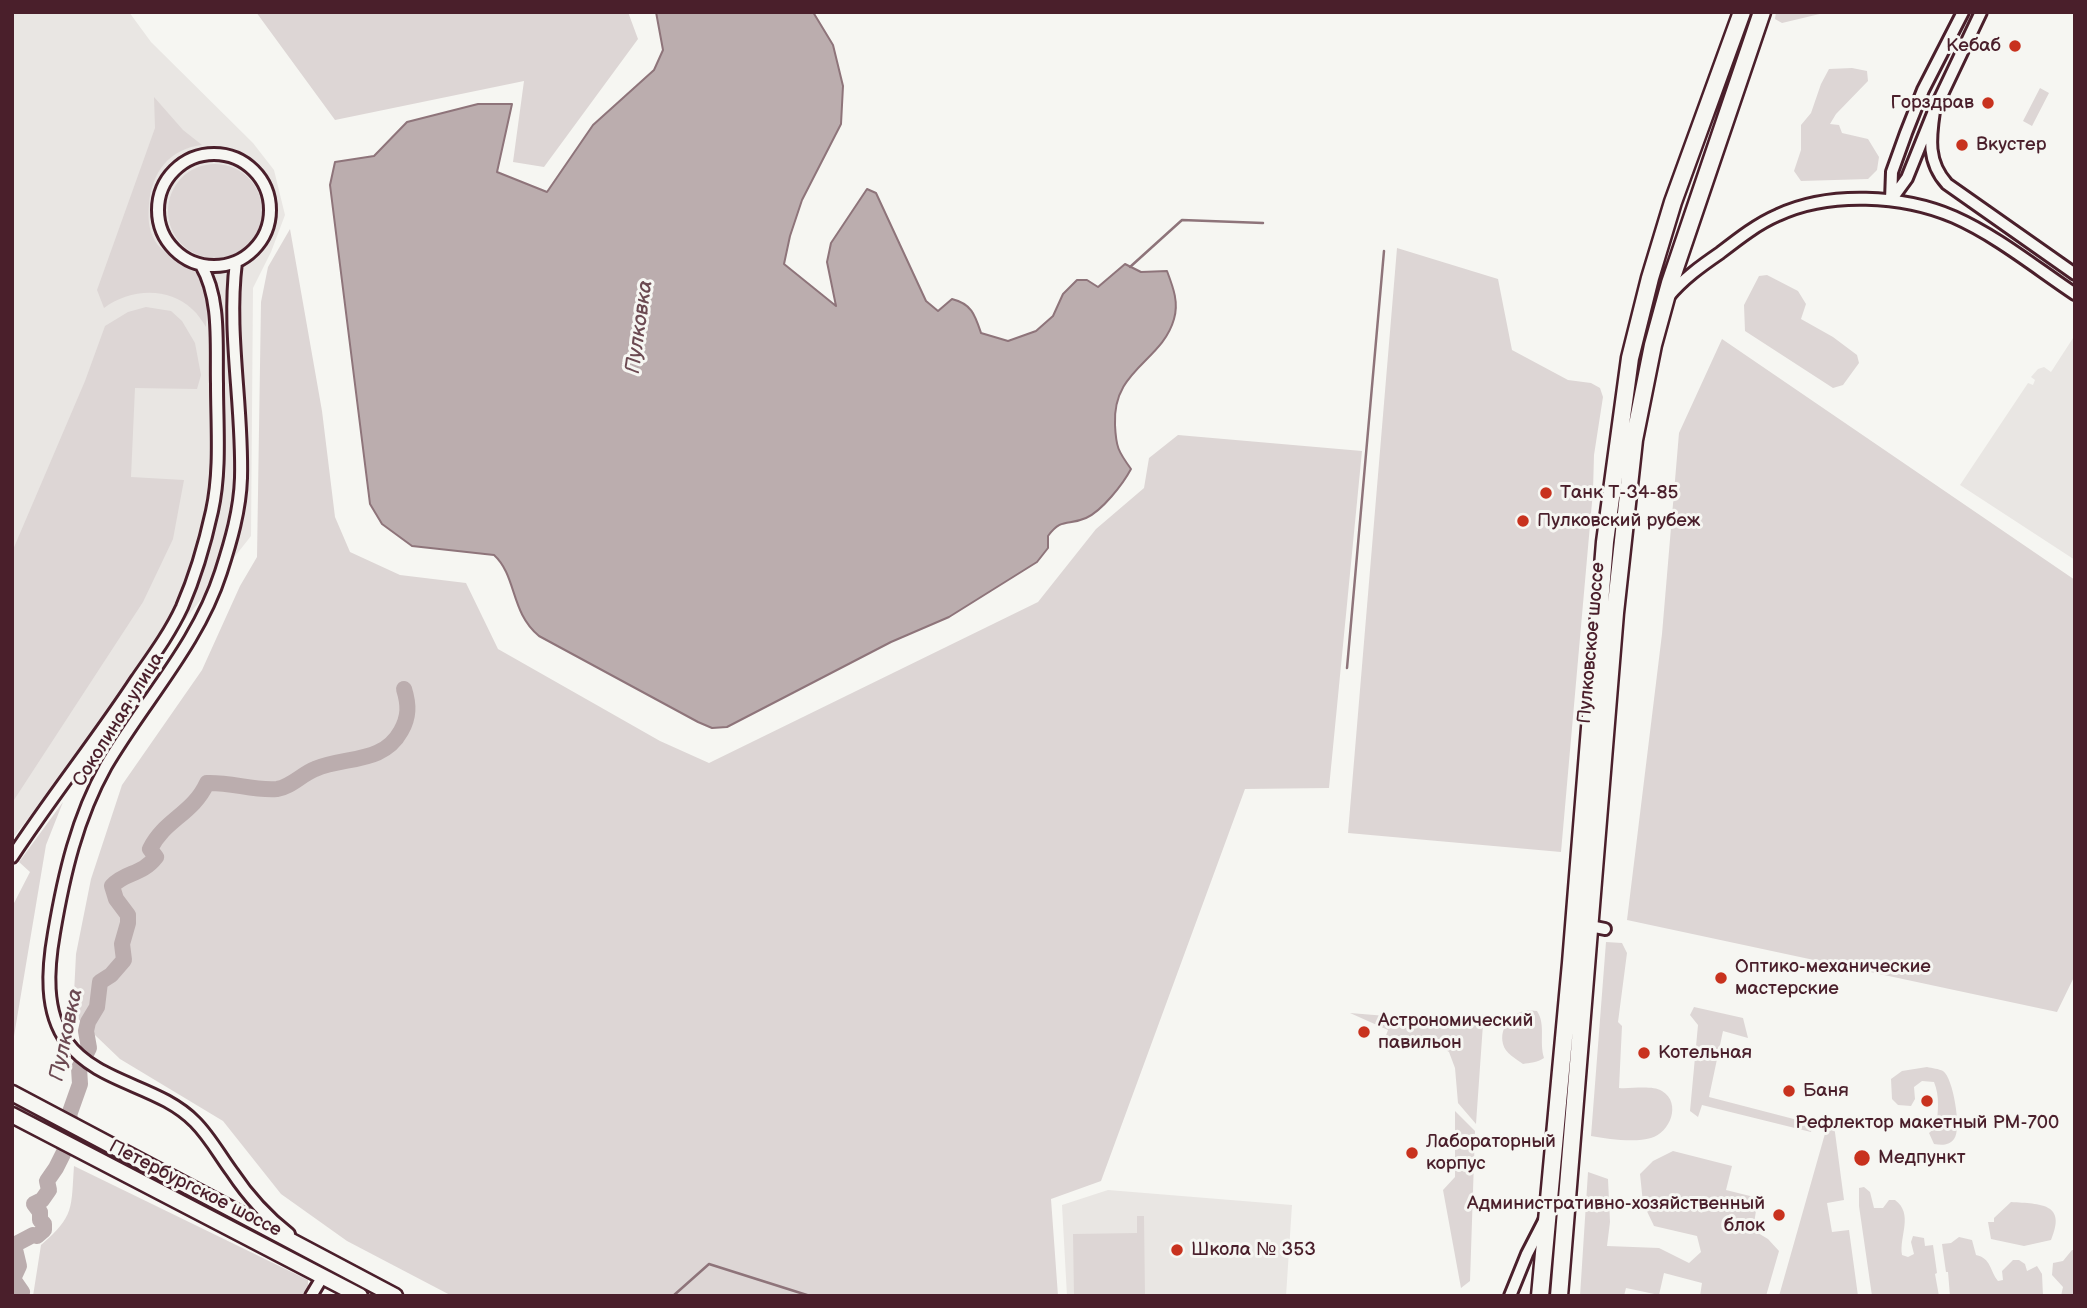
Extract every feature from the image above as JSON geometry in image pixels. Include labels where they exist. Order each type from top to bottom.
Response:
[{"type":"highway","name":"Пулковское шоссе","points":[[1540,1296],[1571,964],[1605,542],[1630,358],[1650,278],[1674,202],[1742,12]]},
{"type":"highway","name":"Пулковское шоссе","points":[[1559,1296],[1597,927],[1627,489],[1642,394],[1665,300],[1762,12]]},
{"type":"main road","name":"Петербургское шоссе","points":[[12,1093],[314,1253],[377,1291],[395,1296]]},
{"type":"main road","name":"Петербургское шоссе","points":[[12,1115],[360,1296]]},
{"type":"street","points":[[1891,200],[1892,172],[1906,133],[1923,90],[1963,12]]},
{"type":"street","points":[[1891,200],[1907,178],[1934,111],[1981,12]]},
{"type":"street","points":[[1934,111],[1930,135],[1931,156],[1940,177],[2075,274]]},
{"type":"street","points":[[209,154],[230,156],[247,164],[260,177],[270,199],[271,217],[263,239],[251,253],[236,262],[219,267],[201,265],[182,257],[168,242],[159,223],[158,203],[165,183],[178,167],[189,160],[209,154]]},
{"type":"street","points":[[1665,300],[1687,277],[1752,229],[1778,215],[1825,202],[1862,199],[1891,200],[1939,211],[1977,228],[2075,294]]},
{"type":"street","name":"Соколиная улица","points":[[236,262],[234,299],[241,458],[238,510],[220,575],[201,617],[181,654],[108,764],[81,820],[69,859],[48,972],[55,1016],[62,1036],[75,1052],[96,1067],[168,1101],[195,1122],[257,1205],[276,1224]]},
{"type":"street","name":"Соколиная улица","points":[[12,857],[60,786],[102,733],[161,644],[181,607],[197,566],[213,509],[218,459],[214,296],[201,265]]},
{"type":"street","name":"Пулковское шоссе","points":[[1510,1296],[1527,1254],[1547,1217]]},
{"type":"street","name":"Петербургское шоссе","points":[[276,1224],[314,1253]]},
{"type":"street","points":[[312,1296],[323,1276]]},
{"type":"shaded area","points":[[12,12],[129,12],[151,42],[253,143],[274,170],[285,215],[253,288],[251,536],[12,839]]},
{"type":"shaded area","points":[[256,12],[628,12],[638,39],[544,167],[513,162],[524,81],[335,120]]},
{"type":"shaded area","points":[[1776,12],[1828,12],[1782,23],[1775,19]]},
{"type":"shaded area","points":[[1852,68],[1867,71],[1868,81],[1836,114],[1830,124],[1839,125],[1842,133],[1868,139],[1879,157],[1877,170],[1868,179],[1801,181],[1794,171],[1801,150],[1801,125],[1811,113],[1829,69]]},
{"type":"shaded area","points":[[2040,88],[2049,93],[2032,126],[2023,121]]},
{"type":"shaded area","points":[[154,97],[183,130],[202,145],[180,151],[158,172],[151,192],[149,218],[155,241],[166,253],[194,271],[203,284],[207,300],[206,327],[192,309],[172,296],[137,294],[104,308],[97,290],[155,128]]},
{"type":"shaded area","points":[[215,164],[233,168],[248,178],[258,193],[262,211],[258,229],[248,244],[233,254],[215,258],[197,254],[182,244],[172,229],[168,211],[172,193],[182,178],[197,168]]},
{"type":"shaded area","points":[[290,229],[322,411],[335,517],[350,552],[400,575],[466,583],[498,649],[660,741],[709,763],[1038,602],[1096,529],[1144,488],[1149,458],[1178,435],[1362,451],[1329,788],[1245,789],[1101,1181],[1051,1199],[1058,1296],[452,1296],[347,1241],[281,1194],[223,1121],[120,1059],[73,1014],[76,954],[91,879],[122,785],[202,670],[240,586],[257,557],[261,302],[268,267]]},
{"type":"shaded area","points":[[1397,248],[1498,279],[1512,350],[1568,380],[1591,383],[1600,388],[1603,397],[1594,455],[1561,852],[1348,833]]},
{"type":"shaded area","points":[[1767,275],[1798,291],[1806,304],[1801,319],[1833,337],[1857,355],[1859,363],[1843,385],[1833,388],[1745,331],[1744,305],[1759,276]]},
{"type":"shaded area","points":[[146,307],[171,311],[182,321],[195,343],[201,375],[197,389],[135,388],[131,477],[184,480],[173,539],[143,602],[12,803],[12,552],[85,381],[105,326],[128,312]]},
{"type":"shaded area","points":[[2075,335],[2075,560],[1960,485],[2028,383],[2033,385],[2035,380],[2031,377],[2044,367],[2051,372]]},
{"type":"shaded area","points":[[1722,339],[2075,580],[2075,975],[2057,1012],[1627,920],[1662,634],[1679,433]]},
{"type":"shaded area","points":[[63,802],[46,845],[12,1048],[12,907],[30,872],[19,862]]},
{"type":"shaded area","points":[[1606,942],[1622,943],[1627,953],[1618,1022],[1622,1026],[1619,1088],[1658,1089],[1668,1096],[1671,1103],[1668,1124],[1658,1135],[1651,1138],[1621,1140],[1591,1136]]},
{"type":"shaded area","points":[[1694,1007],[1743,1018],[1748,1038],[1723,1031],[1709,1097],[1813,1124],[1811,1132],[1702,1105],[1698,1117],[1690,1111],[1698,1025],[1690,1015]]},
{"type":"shaded area","points":[[1527,1010],[1537,1011],[1540,1016],[1544,1058],[1523,1064],[1506,1050],[1502,1038],[1508,1022],[1516,1014]]},
{"type":"shaded area","points":[[1350,1013],[1483,1024],[1476,1124],[1458,1103],[1455,1068],[1449,1052],[1439,1046],[1384,1041],[1388,1030]]},
{"type":"shaded area","points":[[1927,1067],[1943,1071],[1947,1075],[1953,1093],[1957,1115],[1956,1134],[1947,1144],[1934,1144],[1929,1133],[1936,1127],[1938,1099],[1934,1082],[1922,1081],[1914,1087],[1915,1099],[1911,1106],[1898,1105],[1892,1099],[1891,1079],[1902,1071]]},
{"type":"shaded area","points":[[1455,1111],[1475,1131],[1470,1281],[1461,1288],[1443,1190],[1455,1177]]},
{"type":"shaded area","points":[[1828,1123],[1834,1125],[1844,1200],[1827,1203],[1832,1232],[1849,1230],[1858,1296],[1779,1296]]},
{"type":"shaded area","points":[[1673,1151],[1732,1166],[1726,1190],[1758,1198],[1753,1230],[1768,1239],[1779,1251],[1766,1296],[1700,1296],[1702,1283],[1664,1273],[1659,1295],[1626,1288],[1624,1296],[1580,1296],[1588,1172],[1608,1179],[1610,1222],[1607,1246],[1659,1248],[1689,1263],[1701,1252],[1697,1236],[1654,1226],[1643,1203],[1640,1174],[1653,1161]]},
{"type":"shaded area","points":[[74,1166],[308,1280],[308,1291],[303,1296],[33,1296],[41,1245],[60,1226],[69,1210]]},
{"type":"shaded area","points":[[1864,1187],[1870,1192],[1874,1208],[1883,1208],[1889,1200],[1895,1200],[1901,1206],[1905,1219],[1902,1255],[1908,1257],[1914,1254],[1911,1242],[1913,1236],[1924,1238],[1925,1246],[1933,1245],[1939,1296],[1872,1296],[1859,1206],[1859,1188]]},
{"type":"shaded area","name":"Школа № 353","points":[[1108,1190],[1292,1205],[1286,1296],[1067,1296],[1062,1205]]},
{"type":"shaded area","points":[[2011,1202],[2041,1205],[2053,1212],[2056,1219],[2051,1240],[2024,1246],[1991,1239],[1988,1222],[1994,1222],[1994,1218]]},
{"type":"shaded area","points":[[1137,1216],[1144,1216],[1145,1296],[1074,1296],[1073,1234],[1137,1233]]},
{"type":"shaded area","points":[[1959,1237],[1972,1240],[1976,1255],[1985,1259],[1998,1281],[2003,1280],[2002,1271],[2013,1260],[2025,1264],[2027,1271],[2037,1266],[2042,1274],[2043,1296],[1950,1296],[1942,1244],[1951,1243]]},
{"type":"shaded area","points":[[2075,1250],[2075,1296],[2061,1296],[2063,1287],[2052,1275],[2053,1263],[2063,1261]]},
{"type":"water","points":[[656,12],[813,12],[833,45],[843,86],[841,124],[802,200],[784,264],[836,306],[827,262],[831,243],[867,189],[876,193],[926,301],[938,311],[952,299],[964,304],[974,316],[981,333],[1008,341],[1036,331],[1053,316],[1063,294],[1077,280],[1087,280],[1098,287],[1125,264],[1141,272],[1167,271],[1176,301],[1174,319],[1168,334],[1121,391],[1116,406],[1116,439],[1120,453],[1131,469],[1105,503],[1086,518],[1057,526],[1048,536],[1048,548],[1037,562],[949,617],[891,642],[727,727],[712,728],[698,722],[539,636],[523,616],[507,573],[494,555],[412,546],[382,524],[370,504],[330,185],[335,162],[374,156],[407,122],[478,104],[512,104],[497,172],[547,192],[593,125],[654,70],[663,50]]},
{"type":"waterway","points":[[1130,267],[1182,220],[1263,223]]},
{"type":"waterway","points":[[1347,668],[1384,251]]},
{"type":"waterway","name":"Пулковка","points":[[19,1296],[22,1292],[13,1279],[19,1266],[14,1245],[33,1235],[37,1236],[44,1230],[40,1212],[34,1204],[42,1200],[49,1190],[47,1181],[74,1132],[69,1115],[80,1084],[79,1068],[89,1048],[86,1031],[97,1007],[100,982],[111,975],[124,960],[122,944],[128,915],[116,899],[112,886],[145,867],[156,857],[150,849],[156,839],[194,802],[207,783],[277,789],[315,769],[363,758],[384,749],[393,742],[406,721],[404,689]]},
{"type":"waterway","points":[[673,1296],[709,1264],[810,1296]]},
{"type":"place","name":"Кебаб","points":[[2015,46]]},
{"type":"place","name":"Горздрав","points":[[1988,103]]},
{"type":"place","name":"Вкустер","points":[[1962,145]]},
{"type":"place","name":"Танк Т-34-85","points":[[1546,493]]},
{"type":"place","name":"Пулковский рубеж","points":[[1523,521]]},
{"type":"place","name":"Оптико-механические мастерские","points":[[1721,978]]},
{"type":"place","name":"Астрономический павильон","points":[[1364,1032]]},
{"type":"place","name":"Котельная","points":[[1644,1053]]},
{"type":"place","name":"Баня","points":[[1789,1091]]},
{"type":"place","name":"Рефлектор макетный РМ-700","points":[[1927,1101]]},
{"type":"place","name":"Лабораторный корпус","points":[[1412,1153]]},
{"type":"place","name":"Медпункт","points":[[1862,1158]]},
{"type":"place","name":"Административно-хозяйственный блок","points":[[1779,1215]]},
{"type":"place","name":"Школа № 353","points":[[1177,1250]]}]
